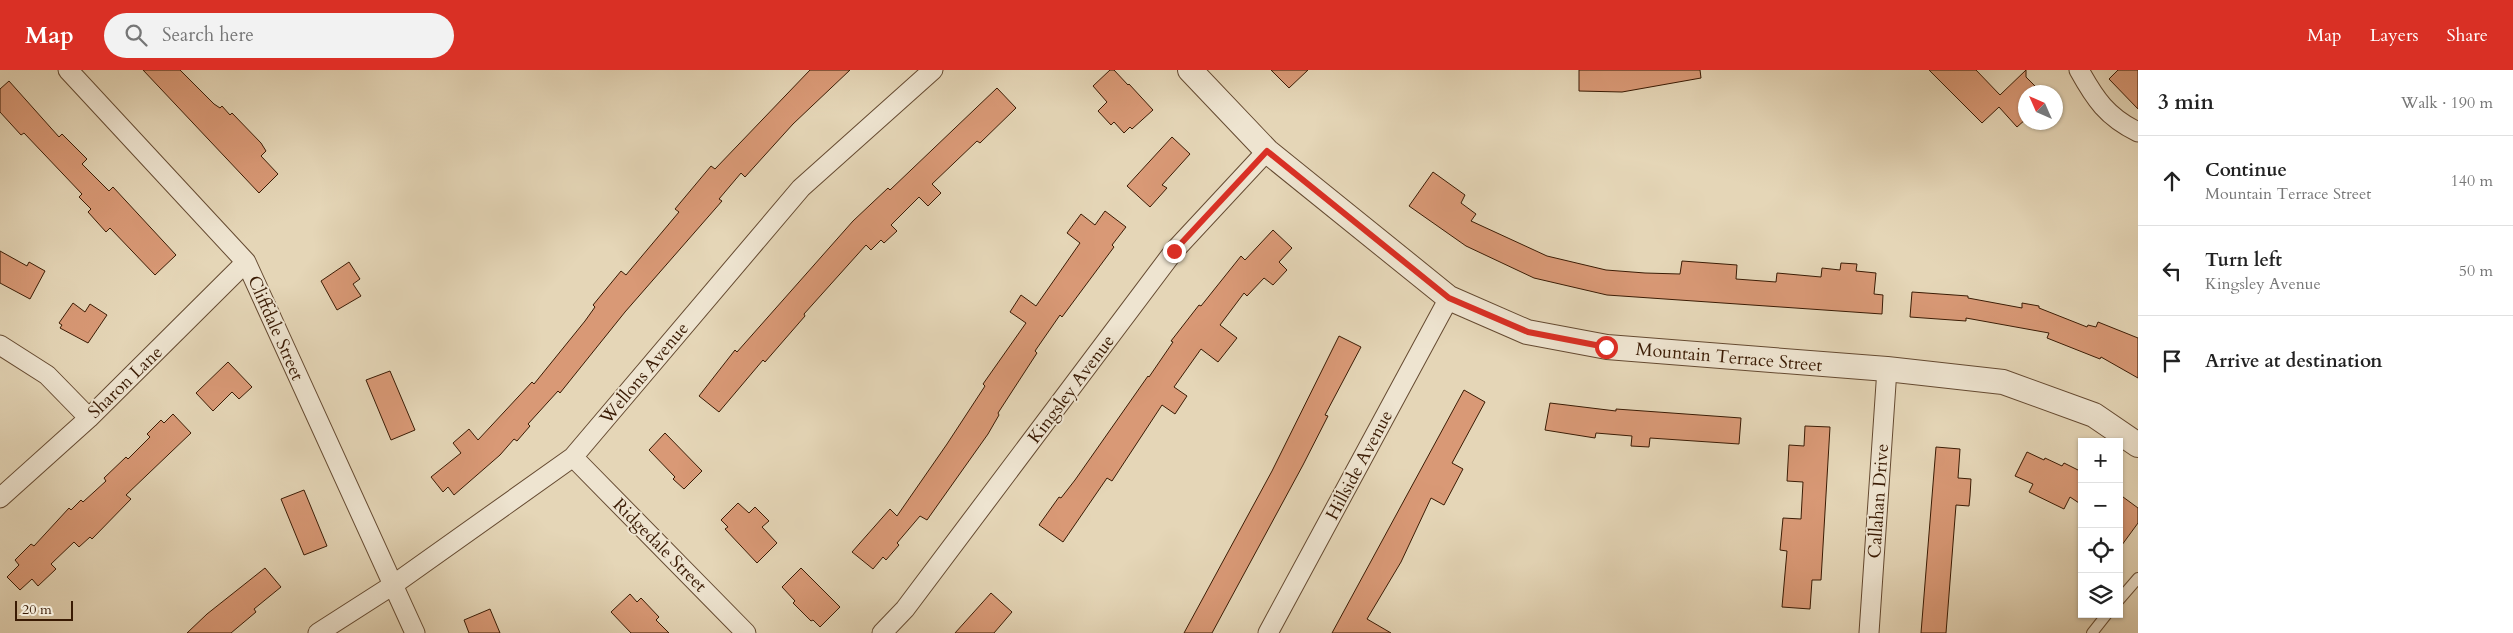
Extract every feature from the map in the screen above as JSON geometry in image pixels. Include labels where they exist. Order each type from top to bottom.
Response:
[{"type":"street","name":"Cliffdale Street","points":[[68,70],[246,262],[415,633]]},
{"type":"street","name":"Wellons Avenue","points":[[318,633],[393,585],[573,457],[800,188],[933,70]]},
{"type":"street","name":"Mountain Terrace Street","points":[[1190,70],[1267,151],[1449,298],[1528,332],[1606,347],[1887,370],[2003,382],[2094,415],[2138,445]]},
{"type":"street","points":[[2079,70],[2095,99],[2123,124],[2138,132]]},
{"type":"street","name":"Kingsley Avenue","points":[[882,633],[905,609],[1174,251],[1267,151]]},
{"type":"street","name":"Sharon Lane","points":[[0,498],[89,418],[246,262]]},
{"type":"street","name":"Hillside Avenue","points":[[1268,633],[1449,298]]},
{"type":"street","points":[[0,345],[46,375],[89,418]]},
{"type":"street","name":"Callahan Drive","points":[[1869,633],[1887,370]]},
{"type":"street","name":"Ridgedale Street","points":[[573,457],[746,633]]},
{"type":"lane","points":[[2123,595],[2138,578]]},
{"type":"lane","points":[[2092,633],[2104,618]]},
{"type":"building","points":[[143,70],[180,70],[214,104],[220,108],[222,106],[230,115],[232,113],[261,143],[266,151],[261,156],[278,174],[259,193]]},
{"type":"building","points":[[810,70],[850,70],[793,124],[745,177],[741,173],[719,199],[722,201],[625,312],[560,393],[558,391],[528,424],[530,426],[517,441],[514,439],[500,455],[454,495],[448,487],[443,492],[431,477],[461,453],[453,443],[469,429],[478,440],[532,382],[534,384],[585,321],[595,307],[593,305],[621,271],[626,275],[679,212],[675,209],[711,166],[715,169]]},
{"type":"building","points":[[1110,70],[1114,70],[1153,110],[1132,129],[1130,127],[1124,133],[1114,122],[1111,125],[1098,111],[1107,102],[1093,86]]},
{"type":"building","points":[[1271,70],[1308,70],[1289,88]]},
{"type":"building","points":[[1579,70],[1700,70],[1701,78],[1622,92],[1579,91]]},
{"type":"building","points":[[1929,70],[1976,70],[2000,95],[2026,70],[2026,77],[2034,85],[2018,85],[2018,126],[1999,107],[1982,123]]},
{"type":"building","points":[[2118,70],[2138,70],[2138,109],[2109,79]]},
{"type":"building","points":[[9,81],[59,137],[62,134],[87,159],[82,164],[109,191],[113,187],[176,255],[155,275],[110,228],[106,232],[88,212],[91,209],[79,197],[82,194],[24,133],[21,135],[0,112],[0,89]]},
{"type":"building","points":[[997,88],[1016,108],[980,143],[977,141],[932,184],[941,193],[928,206],[919,197],[891,225],[897,231],[884,243],[881,240],[871,250],[866,245],[719,412],[699,396],[735,350],[737,352],[853,221],[888,188],[890,190]]},
{"type":"building","points":[[1172,137],[1190,154],[1162,185],[1167,188],[1150,207],[1127,186]]},
{"type":"building","points":[[1433,172],[1465,195],[1461,203],[1476,214],[1471,221],[1547,256],[1606,270],[1645,273],[1680,274],[1682,261],[1737,265],[1736,279],[1776,282],[1777,273],[1821,277],[1822,268],[1840,270],[1841,263],[1857,264],[1856,271],[1876,273],[1874,294],[1883,295],[1882,314],[1607,295],[1534,278],[1466,246],[1409,206]]},
{"type":"building","points":[[1105,211],[1126,227],[1112,245],[1114,247],[1062,317],[1060,315],[1035,351],[1037,353],[998,413],[999,415],[988,434],[927,520],[920,516],[897,543],[899,545],[886,560],[883,557],[873,569],[852,552],[890,509],[897,516],[947,444],[985,386],[983,384],[1026,323],[1010,312],[1021,295],[1036,306],[1080,243],[1067,233],[1081,214],[1095,225]]},
{"type":"building","points":[[1273,230],[1292,248],[1279,262],[1287,270],[1273,285],[1264,278],[1247,296],[1244,293],[1220,325],[1237,338],[1218,362],[1201,349],[1174,387],[1187,396],[1175,414],[1162,405],[1112,481],[1107,478],[1063,542],[1039,525],[1059,497],[1061,498],[1075,480],[1149,377],[1173,342],[1171,341],[1199,305],[1201,306],[1241,256],[1245,260]]},
{"type":"building","points":[[0,251],[27,266],[29,262],[45,271],[30,299],[0,283]]},
{"type":"building","points":[[349,262],[360,279],[353,284],[361,296],[337,310],[321,281]]},
{"type":"building","points":[[1912,292],[1968,296],[1968,298],[2022,308],[2022,303],[2039,306],[2039,308],[2087,327],[2088,325],[2096,327],[2098,322],[2138,338],[2138,378],[2101,357],[2100,359],[2047,338],[2049,333],[1966,318],[1966,321],[1910,317]]},
{"type":"building","points":[[73,303],[85,312],[90,304],[107,315],[88,343],[60,328],[62,325],[59,323]]},
{"type":"building","points":[[1339,336],[1361,347],[1325,415],[1328,416],[1303,465],[1212,633],[1184,633],[1272,471]]},
{"type":"building","points":[[228,362],[252,387],[239,399],[232,392],[213,411],[196,393]]},
{"type":"building","points":[[390,371],[415,430],[391,440],[366,380]]},
{"type":"building","points":[[1464,390],[1485,402],[1452,463],[1463,469],[1444,505],[1431,498],[1401,562],[1367,619],[1391,633],[1332,633]]},
{"type":"building","points":[[1550,403],[1616,411],[1616,409],[1741,418],[1739,444],[1650,438],[1649,447],[1631,446],[1632,436],[1596,433],[1595,438],[1545,430]]},
{"type":"building","points":[[173,414],[191,433],[126,495],[131,499],[92,539],[90,537],[79,547],[74,542],[51,564],[56,569],[38,586],[32,579],[20,590],[7,577],[19,565],[15,560],[31,544],[34,546],[69,508],[71,510],[81,500],[83,502],[106,481],[104,478],[126,457],[128,459],[150,437],[147,434],[161,420],[164,423]]},
{"type":"building","points":[[1805,426],[1830,427],[1821,580],[1812,580],[1810,609],[1782,607],[1787,551],[1780,550],[1783,518],[1801,519],[1803,482],[1787,481],[1789,445],[1804,446]]},
{"type":"building","points":[[665,433],[702,471],[684,489],[673,479],[675,477],[649,450]]},
{"type":"building","points":[[1936,447],[1960,449],[1958,478],[1971,479],[1970,496],[1969,506],[1956,505],[1946,633],[1921,633]]},
{"type":"building","points":[[2027,452],[2062,466],[2064,463],[2078,470],[2078,502],[2070,497],[2064,509],[2029,492],[2033,484],[2015,476]]},
{"type":"building","points":[[304,490],[327,546],[304,555],[281,499]]},
{"type":"building","points":[[2123,497],[2138,508],[2138,523],[2123,544]]},
{"type":"building","points":[[738,503],[749,513],[755,507],[769,521],[762,527],[777,543],[757,563],[725,529],[728,527],[721,520]]},
{"type":"building","points":[[265,568],[281,587],[254,609],[256,612],[231,633],[187,633],[207,614]]},
{"type":"building","points":[[801,568],[840,607],[820,627],[793,603],[795,601],[782,587]]},
{"type":"building","points":[[991,593],[1012,612],[994,633],[955,633]]},
{"type":"building","points":[[630,594],[637,602],[641,598],[659,617],[656,620],[669,633],[631,633],[611,612]]},
{"type":"building","points":[[490,609],[500,633],[469,633],[464,620]]},
{"type":"route","points":[[1174,251],[1267,151],[1449,298],[1528,332],[1606,347]]}]
